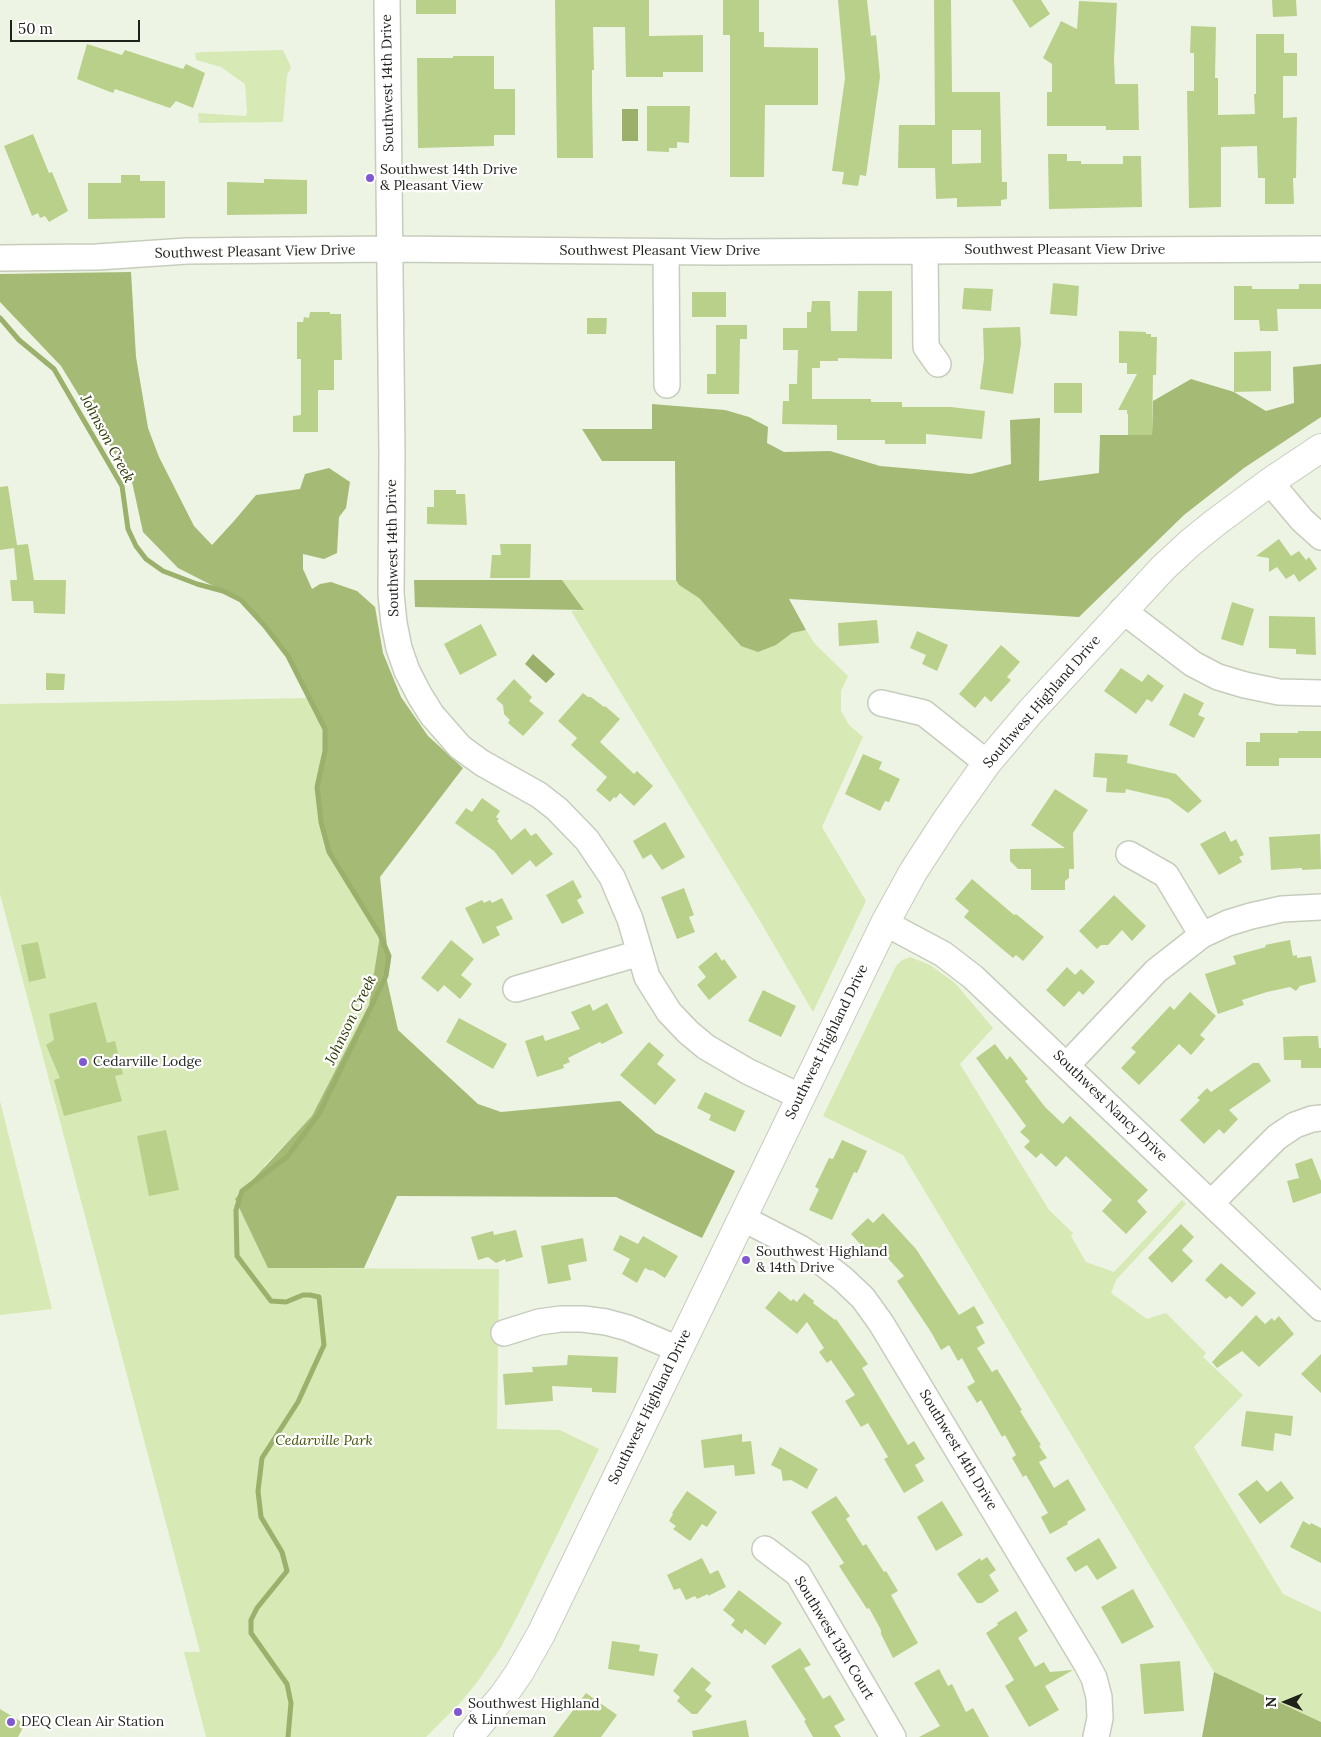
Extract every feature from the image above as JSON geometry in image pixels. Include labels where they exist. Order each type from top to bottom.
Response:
[{"type":"main road","name":"Southwest Highland Drive","points":[[468,1737],[503,1696],[528,1657],[886,923],[913,872],[946,821],[987,763],[1031,711],[1122,610],[1163,568],[1190,543],[1270,482],[1321,448]]},
{"type":"street","name":"Southwest 14th Drive","points":[[387,0],[391,594],[399,648],[407,671],[420,696],[445,732],[482,763],[539,795],[557,809],[587,840],[612,877],[630,920],[648,977],[669,1012],[706,1047],[727,1060],[801,1096]]},
{"type":"street","name":"Southwest Pleasant View Drive","points":[[0,258],[97,257],[187,251],[390,249],[666,252],[1321,249]]},
{"type":"street","points":[[925,251],[926,347],[938,364]]},
{"type":"street","points":[[666,252],[667,386]]},
{"type":"street","points":[[1270,482],[1302,520],[1321,537]]},
{"type":"street","points":[[1122,610],[1194,664],[1218,677],[1279,692],[1321,693]]},
{"type":"street","points":[[881,703],[924,713],[987,763]]},
{"type":"street","points":[[1129,854],[1166,875],[1202,935]]},
{"type":"street","points":[[1067,1065],[1156,971],[1202,935],[1228,923],[1251,916],[1282,910],[1321,907]]},
{"type":"street","name":"Southwest Nancy Drive","points":[[886,923],[958,964],[1067,1065],[1321,1308]]},
{"type":"street","points":[[516,989],[640,953]]},
{"type":"street","points":[[1211,1203],[1277,1137],[1295,1125],[1321,1118]]},
{"type":"street","name":"Southwest 14th Drive","points":[[742,1218],[800,1248],[820,1261],[843,1279],[862,1298],[881,1323],[1094,1678],[1100,1697],[1100,1718],[1096,1737]]},
{"type":"street","points":[[504,1333],[539,1322],[583,1319],[606,1322],[628,1328],[678,1349]]},
{"type":"street","name":"Southwest 13th Court","points":[[765,1549],[798,1574],[893,1737]]},
{"type":"green space","points":[[283,50],[291,67],[287,76],[283,122],[199,123],[198,113],[246,116],[247,112],[245,84],[221,67],[196,60],[195,53]]},
{"type":"green space","points":[[562,580],[676,580],[679,585],[699,598],[741,646],[776,645],[792,633],[806,630],[815,644],[848,676],[841,691],[841,711],[849,725],[863,737],[822,827],[866,901],[813,1012],[760,921],[571,611],[584,610]]},
{"type":"green space","name":"Cedarville Park","points":[[308,698],[325,729],[325,751],[317,787],[321,822],[329,853],[380,935],[369,1005],[312,1117],[264,1166],[268,1268],[499,1269],[497,1429],[560,1430],[599,1449],[501,1647],[478,1681],[460,1703],[426,1737],[206,1737],[184,1652],[200,1652],[0,894],[0,704]]},
{"type":"green space","points":[[910,957],[930,965],[955,983],[993,1028],[960,1064],[1049,1210],[1073,1233],[1071,1236],[1086,1262],[1114,1272],[1182,1200],[1186,1204],[1116,1280],[1111,1293],[1147,1319],[1166,1313],[1206,1353],[1203,1357],[1243,1395],[1194,1447],[1283,1594],[1321,1612],[1321,1722],[1214,1672],[903,1155],[823,1116],[896,966],[902,960]]},
{"type":"green space","points":[[0,1101],[52,1309],[0,1315]]},
{"type":"shaded area","points":[[622,109],[638,109],[638,141],[622,141]]},
{"type":"shaded area","points":[[131,272],[136,357],[148,428],[159,457],[194,526],[212,545],[256,495],[300,489],[305,474],[329,468],[350,482],[346,508],[339,517],[337,553],[324,559],[303,554],[303,569],[312,589],[320,584],[331,582],[357,591],[375,607],[383,653],[401,697],[428,736],[463,768],[380,877],[388,956],[386,976],[398,1030],[478,1104],[501,1112],[620,1101],[656,1133],[735,1171],[702,1238],[616,1197],[397,1196],[364,1268],[268,1268],[235,1199],[312,1116],[369,1005],[380,935],[329,852],[321,822],[317,787],[325,751],[325,729],[288,656],[264,625],[241,600],[178,568],[143,532],[132,482],[61,366],[0,302],[0,274]]},
{"type":"shaded area","points":[[1321,364],[1321,417],[1244,468],[1184,515],[1079,617],[789,599],[806,630],[792,633],[776,645],[758,652],[741,646],[699,598],[679,585],[676,580],[675,461],[602,461],[582,429],[652,429],[652,404],[725,410],[749,417],[768,427],[767,443],[784,452],[830,451],[880,466],[971,474],[1011,464],[1010,420],[1040,418],[1039,481],[1099,473],[1100,435],[1152,435],[1153,401],[1191,379],[1234,392],[1266,411],[1294,403],[1293,367]]},
{"type":"shaded area","points":[[414,580],[562,580],[584,610],[415,607]]},
{"type":"shaded area","points":[[533,654],[555,674],[546,683],[525,664]]},
{"type":"shaded area","points":[[1214,1672],[1321,1722],[1321,1737],[1202,1737]]},
{"type":"building","points":[[416,0],[456,0],[456,14],[416,14]]},
{"type":"building","points":[[555,0],[649,0],[649,36],[703,35],[703,72],[663,72],[663,77],[626,77],[625,27],[593,27],[593,158],[557,158]]},
{"type":"building","points":[[723,0],[759,0],[759,32],[764,32],[764,47],[818,48],[818,105],[765,105],[764,177],[730,177],[730,35],[723,35]]},
{"type":"building","points":[[838,0],[867,0],[871,36],[876,35],[880,77],[866,176],[860,175],[858,186],[842,184],[844,172],[832,171],[845,78]]},
{"type":"building","points":[[934,0],[951,0],[952,92],[1000,92],[1002,182],[1007,182],[1007,199],[1001,200],[1001,206],[957,207],[957,198],[936,199],[935,168],[898,168],[899,125],[935,125]],"holes":[[[952,130],[981,130],[981,163],[952,164]]]},
{"type":"building","points":[[1012,0],[1041,0],[1050,14],[1030,28]]},
{"type":"building","points":[[1272,0],[1296,0],[1297,16],[1273,17]]},
{"type":"building","points":[[1079,1],[1117,3],[1114,59],[1115,84],[1138,84],[1139,130],[1106,130],[1106,126],[1047,126],[1047,92],[1052,92],[1052,64],[1043,58],[1061,21],[1077,29]]},
{"type":"building","points":[[1191,26],[1216,27],[1215,78],[1218,78],[1218,115],[1255,114],[1256,34],[1284,34],[1284,53],[1297,53],[1297,76],[1283,76],[1283,118],[1297,117],[1296,178],[1293,178],[1294,204],[1265,204],[1265,178],[1258,178],[1257,146],[1221,147],[1221,207],[1189,208],[1187,91],[1194,91],[1194,53],[1190,53]]},
{"type":"building","points":[[87,44],[122,55],[125,50],[183,69],[186,64],[205,73],[193,108],[176,101],[170,108],[115,89],[113,93],[77,79]]},
{"type":"building","points":[[453,56],[494,56],[494,89],[515,89],[515,135],[494,135],[494,146],[418,148],[417,58],[453,58]]},
{"type":"building","points":[[647,106],[690,106],[689,143],[677,142],[677,148],[669,148],[669,152],[647,151]]},
{"type":"building","points":[[33,134],[49,173],[52,172],[68,211],[49,222],[45,216],[40,218],[38,213],[32,216],[4,146]]},
{"type":"building","points":[[1048,154],[1067,154],[1067,161],[1081,161],[1081,164],[1123,164],[1123,156],[1141,156],[1142,207],[1049,209]]},
{"type":"building","points":[[121,175],[140,175],[140,181],[165,181],[165,218],[88,219],[88,183],[121,183]]},
{"type":"building","points":[[264,179],[307,180],[307,214],[227,215],[227,182],[264,183]]},
{"type":"building","points":[[1053,283],[1079,286],[1077,316],[1050,314]]},
{"type":"building","points":[[1299,284],[1321,284],[1321,309],[1277,309],[1278,331],[1260,331],[1259,320],[1234,320],[1234,286],[1252,286],[1252,289],[1299,289]]},
{"type":"building","points":[[964,288],[993,289],[991,311],[962,309]]},
{"type":"building","points":[[858,291],[892,291],[892,359],[838,358],[838,361],[820,361],[820,368],[812,368],[812,399],[871,399],[871,402],[902,402],[902,407],[951,407],[985,411],[982,439],[926,434],[926,444],[885,444],[885,440],[837,440],[837,425],[782,424],[783,401],[789,401],[789,384],[797,384],[798,350],[783,350],[783,328],[807,328],[807,312],[811,312],[812,301],[830,301],[831,331],[857,331]]},
{"type":"building","points":[[692,292],[726,292],[726,317],[692,317]]},
{"type":"building","points":[[310,312],[341,314],[342,360],[334,360],[334,390],[318,390],[318,432],[293,432],[293,416],[301,415],[301,359],[297,359],[297,322],[303,322],[304,317],[309,318]]},
{"type":"building","points":[[587,318],[607,318],[606,334],[587,334]]},
{"type":"building","points":[[716,325],[747,325],[747,339],[740,339],[739,394],[707,394],[707,374],[716,374]]},
{"type":"building","points":[[1020,327],[1021,344],[1013,394],[980,389],[984,359],[983,328]]},
{"type":"building","points":[[1119,331],[1146,332],[1146,334],[1151,334],[1151,337],[1157,337],[1156,375],[1153,375],[1152,435],[1128,435],[1127,410],[1118,410],[1137,374],[1127,374],[1127,363],[1119,363]]},
{"type":"building","points":[[1271,351],[1271,391],[1234,392],[1234,352]]},
{"type":"building","points":[[1054,383],[1082,383],[1082,413],[1054,413]]},
{"type":"building","points":[[8,486],[17,545],[28,544],[34,580],[66,580],[65,614],[34,613],[33,601],[12,601],[10,580],[17,580],[14,548],[0,550],[0,487]]},
{"type":"building","points":[[434,490],[456,490],[456,494],[465,494],[467,525],[427,524],[427,507],[434,507]]},
{"type":"building","points":[[1279,539],[1291,556],[1299,551],[1306,560],[1309,557],[1317,569],[1299,582],[1294,574],[1286,579],[1277,567],[1269,572],[1269,558],[1256,556]]},
{"type":"building","points":[[500,544],[531,544],[530,578],[490,578],[492,555],[501,555]]},
{"type":"building","points":[[1232,602],[1254,609],[1243,646],[1221,639]]},
{"type":"building","points":[[1269,616],[1315,617],[1316,655],[1296,654],[1296,649],[1269,648]]},
{"type":"building","points":[[877,620],[879,643],[839,646],[838,623]]},
{"type":"building","points":[[481,624],[497,655],[460,675],[444,644]]},
{"type":"building","points":[[917,631],[948,645],[937,671],[922,664],[926,655],[910,648]]},
{"type":"building","points":[[1001,645],[1020,662],[1007,677],[1011,680],[991,702],[985,696],[975,708],[959,694]]},
{"type":"building","points":[[1121,668],[1142,682],[1148,674],[1164,686],[1152,702],[1147,699],[1136,714],[1104,691]]},
{"type":"building","points":[[46,673],[65,674],[64,690],[46,690]]},
{"type":"building","points":[[514,679],[532,697],[529,701],[544,713],[523,736],[508,723],[510,720],[504,714],[503,705],[496,699]]},
{"type":"building","points":[[583,693],[605,706],[620,719],[600,742],[634,774],[637,771],[653,786],[634,806],[620,793],[610,802],[596,790],[607,777],[571,745],[577,738],[558,721]]},
{"type":"building","points":[[1184,693],[1204,703],[1198,715],[1205,718],[1194,738],[1169,725]]},
{"type":"building","points":[[1298,731],[1321,731],[1321,758],[1279,758],[1279,766],[1246,766],[1246,742],[1260,742],[1260,733],[1298,733]]},
{"type":"building","points":[[1095,753],[1128,755],[1127,763],[1176,774],[1202,801],[1188,813],[1169,799],[1126,789],[1125,793],[1106,792],[1107,778],[1093,777]]},
{"type":"building","points":[[863,754],[882,762],[879,769],[900,779],[889,802],[885,801],[880,811],[845,794]]},
{"type":"building","points":[[1055,789],[1088,810],[1073,833],[1074,869],[1069,869],[1069,878],[1065,881],[1065,890],[1031,890],[1031,869],[1018,869],[1010,861],[1010,849],[1065,848],[1031,825]]},
{"type":"building","points":[[482,798],[500,811],[496,817],[499,819],[497,821],[511,840],[525,828],[531,836],[536,833],[553,854],[536,867],[530,860],[512,875],[494,851],[455,823],[466,808],[472,812]]},
{"type":"building","points":[[665,822],[685,857],[662,870],[651,854],[643,859],[633,841]]},
{"type":"building","points":[[1225,831],[1231,842],[1236,839],[1244,855],[1239,857],[1242,862],[1219,875],[1200,844]]},
{"type":"building","points":[[1320,834],[1321,869],[1271,870],[1269,837]]},
{"type":"building","points":[[972,879],[1014,915],[1016,914],[1044,937],[1023,961],[1016,955],[1013,958],[964,917],[969,911],[955,899]]},
{"type":"building","points":[[573,880],[582,897],[577,900],[584,913],[562,924],[546,895]]},
{"type":"building","points":[[684,888],[694,915],[689,917],[695,932],[677,939],[661,897]]},
{"type":"building","points":[[1114,895],[1146,926],[1132,941],[1122,930],[1108,945],[1101,945],[1097,949],[1079,931]]},
{"type":"building","points":[[502,898],[513,919],[496,927],[500,935],[483,944],[465,908],[482,900],[484,903],[490,900],[492,903]]},
{"type":"building","points":[[451,940],[474,959],[461,975],[472,984],[460,999],[444,985],[438,992],[421,978]]},
{"type":"building","points":[[1290,940],[1293,956],[1297,955],[1297,958],[1311,956],[1316,982],[1300,986],[1296,991],[1290,987],[1242,1000],[1244,1005],[1218,1014],[1205,974],[1236,964],[1233,956],[1266,947],[1265,945]]},
{"type":"building","points":[[38,942],[46,978],[29,982],[21,945]]},
{"type":"building","points":[[716,952],[722,961],[724,959],[737,977],[709,1000],[697,985],[706,977],[698,967]]},
{"type":"building","points":[[1067,967],[1075,975],[1081,969],[1095,982],[1083,995],[1079,991],[1064,1007],[1046,990]]},
{"type":"building","points":[[763,990],[796,1006],[781,1037],[748,1021]]},
{"type":"building","points":[[1190,992],[1216,1016],[1200,1035],[1205,1039],[1191,1055],[1179,1044],[1139,1085],[1121,1068],[1136,1052],[1131,1048],[1170,1006],[1174,1010]]},
{"type":"building","points":[[96,1002],[107,1043],[115,1041],[123,1074],[115,1076],[122,1101],[64,1116],[54,1080],[60,1078],[46,1045],[54,1040],[49,1014]]},
{"type":"building","points":[[607,1003],[623,1033],[568,1058],[570,1062],[563,1065],[564,1068],[537,1077],[525,1041],[543,1035],[545,1041],[580,1029],[571,1012],[590,1004],[593,1011]]},
{"type":"building","points":[[459,1018],[507,1044],[493,1069],[446,1042]]},
{"type":"building","points":[[1318,1036],[1319,1048],[1321,1048],[1321,1068],[1301,1068],[1301,1060],[1284,1060],[1283,1037]]},
{"type":"building","points":[[649,1042],[664,1055],[657,1064],[676,1080],[655,1105],[620,1075]]},
{"type":"building","points":[[995,1044],[1007,1060],[1010,1056],[1028,1079],[1025,1081],[1045,1107],[1063,1124],[1070,1116],[1148,1190],[1137,1201],[1147,1212],[1126,1234],[1102,1211],[1112,1200],[1066,1156],[1056,1167],[1041,1153],[1036,1158],[1024,1147],[1030,1141],[1020,1132],[1026,1126],[976,1058]]},
{"type":"building","points":[[1253,1063],[1259,1063],[1271,1081],[1229,1110],[1238,1119],[1224,1134],[1219,1129],[1204,1144],[1180,1120],[1200,1100],[1197,1098],[1207,1088],[1211,1092]]},
{"type":"building","points":[[705,1092],[745,1111],[735,1132],[709,1120],[711,1115],[697,1108]]},
{"type":"building","points":[[166,1130],[179,1190],[149,1196],[137,1136]]},
{"type":"building","points":[[842,1140],[867,1151],[857,1173],[854,1172],[832,1220],[809,1210],[819,1189],[815,1187],[829,1158],[833,1159]]},
{"type":"building","points":[[1312,1158],[1321,1181],[1321,1193],[1293,1203],[1287,1181],[1299,1178],[1295,1164]]},
{"type":"building","points":[[883,1213],[916,1249],[959,1315],[974,1306],[984,1323],[976,1327],[985,1343],[977,1348],[992,1372],[997,1369],[1022,1410],[1020,1411],[1047,1458],[1039,1462],[1054,1488],[1068,1479],[1086,1510],[1067,1522],[1068,1524],[1050,1534],[1041,1517],[1048,1513],[1026,1475],[1023,1477],[1012,1458],[1016,1455],[1005,1435],[1002,1437],[981,1400],[977,1403],[967,1387],[975,1382],[962,1358],[958,1361],[949,1345],[941,1350],[897,1281],[904,1276],[877,1248],[870,1255],[851,1234],[868,1218],[873,1223]]},
{"type":"building","points":[[1181,1224],[1194,1237],[1182,1250],[1193,1261],[1172,1283],[1148,1258]]},
{"type":"building","points":[[516,1230],[523,1257],[506,1262],[505,1259],[496,1263],[488,1257],[478,1260],[471,1237],[493,1231],[494,1235]]},
{"type":"building","points":[[620,1235],[638,1244],[643,1236],[678,1256],[665,1278],[645,1268],[637,1283],[622,1274],[630,1259],[613,1250]]},
{"type":"building","points":[[583,1238],[587,1261],[568,1265],[571,1280],[548,1284],[541,1246]]},
{"type":"building","points":[[1221,1263],[1256,1293],[1242,1307],[1230,1296],[1226,1299],[1205,1280]]},
{"type":"building","points":[[779,1291],[791,1301],[793,1299],[797,1302],[804,1293],[814,1301],[813,1303],[836,1319],[868,1364],[862,1368],[908,1445],[914,1441],[925,1459],[915,1465],[924,1481],[904,1493],[884,1459],[888,1457],[868,1423],[861,1427],[845,1401],[855,1395],[831,1360],[827,1363],[819,1352],[824,1348],[807,1322],[797,1334],[765,1308]]},
{"type":"building","points":[[1256,1315],[1265,1324],[1272,1318],[1274,1321],[1279,1316],[1294,1334],[1259,1367],[1242,1351],[1217,1368],[1212,1362]]},
{"type":"building","points":[[1321,1354],[1321,1393],[1301,1374]]},
{"type":"building","points":[[568,1355],[618,1357],[616,1393],[592,1392],[592,1388],[552,1386],[553,1401],[505,1405],[503,1374],[533,1372],[532,1367],[567,1365]]},
{"type":"building","points":[[1246,1411],[1293,1416],[1291,1436],[1275,1433],[1273,1451],[1241,1446]]},
{"type":"building","points":[[742,1434],[742,1442],[751,1441],[755,1474],[735,1476],[734,1465],[704,1468],[701,1440]]},
{"type":"building","points":[[780,1447],[818,1469],[807,1489],[791,1480],[783,1481],[781,1470],[771,1465]]},
{"type":"building","points":[[1257,1480],[1267,1492],[1281,1481],[1294,1498],[1260,1524],[1238,1494]]},
{"type":"building","points":[[687,1491],[717,1512],[707,1527],[702,1524],[690,1541],[673,1529],[676,1526],[669,1521],[672,1513]]},
{"type":"building","points":[[836,1496],[850,1516],[846,1519],[863,1546],[866,1544],[898,1591],[891,1595],[918,1643],[893,1658],[869,1608],[867,1609],[839,1566],[844,1563],[811,1512]]},
{"type":"building","points":[[942,1501],[963,1535],[936,1551],[917,1517]]},
{"type":"building","points":[[1303,1521],[1321,1528],[1321,1563],[1290,1547]]},
{"type":"building","points":[[1099,1538],[1117,1568],[1097,1580],[1087,1565],[1075,1572],[1066,1558]]},
{"type":"building","points":[[987,1557],[996,1570],[989,1575],[999,1591],[982,1603],[977,1603],[957,1574],[980,1558],[981,1561]]},
{"type":"building","points":[[702,1558],[710,1574],[718,1570],[726,1587],[708,1596],[708,1594],[697,1599],[695,1596],[686,1600],[680,1588],[674,1590],[667,1575]]},
{"type":"building","points":[[1133,1589],[1154,1627],[1122,1644],[1101,1607]]},
{"type":"building","points":[[739,1590],[782,1623],[765,1645],[745,1629],[742,1634],[731,1625],[735,1620],[723,1610]]},
{"type":"building","points":[[1016,1611],[1028,1631],[1018,1638],[1035,1667],[1044,1662],[1050,1672],[1073,1670],[1045,1686],[1059,1710],[1029,1727],[1005,1686],[1014,1680],[986,1633],[998,1625],[997,1623]]},
{"type":"building","points":[[612,1641],[640,1645],[639,1651],[658,1654],[654,1676],[608,1669]]},
{"type":"building","points":[[800,1648],[811,1665],[804,1668],[823,1699],[830,1695],[845,1720],[834,1726],[841,1737],[813,1737],[804,1721],[806,1720],[771,1666]]},
{"type":"building","points":[[1180,1661],[1184,1711],[1144,1714],[1140,1664]]},
{"type":"building","points":[[692,1667],[711,1683],[705,1690],[712,1696],[697,1714],[692,1714],[677,1701],[680,1697],[673,1691]]},
{"type":"building","points":[[939,1669],[948,1686],[952,1684],[966,1712],[973,1708],[989,1737],[919,1737],[940,1726],[914,1683]]},
{"type":"building","points":[[586,1693],[617,1715],[601,1737],[553,1737]]},
{"type":"building","name":"DEQ Clean Air Station","points":[[0,1709],[25,1724],[18,1737],[0,1737]]},
{"type":"building","points":[[746,1720],[749,1737],[693,1737],[692,1731]]},
{"type":"waterway","name":"Johnson Creek","points":[[0,318],[19,340],[54,369],[122,486],[128,529],[136,546],[146,559],[163,571],[197,584],[223,591],[241,600],[264,625],[288,656],[325,729],[325,751],[317,787],[321,822],[329,852],[380,935],[389,956],[386,976],[319,1114],[287,1157],[242,1191],[236,1210],[237,1256],[271,1301],[286,1302],[303,1295],[319,1297],[324,1345],[298,1402],[262,1458],[258,1491],[261,1517],[282,1552],[287,1571],[257,1608],[251,1620],[251,1633],[287,1684],[291,1703],[288,1737]]},
{"type":"place","name":"Southwest 14th Drive & Pleasant View","points":[[370,178]]},
{"type":"place","name":"Cedarville Lodge","points":[[83,1062]]},
{"type":"place","name":"Southwest Highland & 14th Drive","points":[[746,1260]]},
{"type":"place","name":"Southwest Highland & Linneman","points":[[458,1712]]},
{"type":"place","name":"DEQ Clean Air Station","points":[[11,1722]]}]
